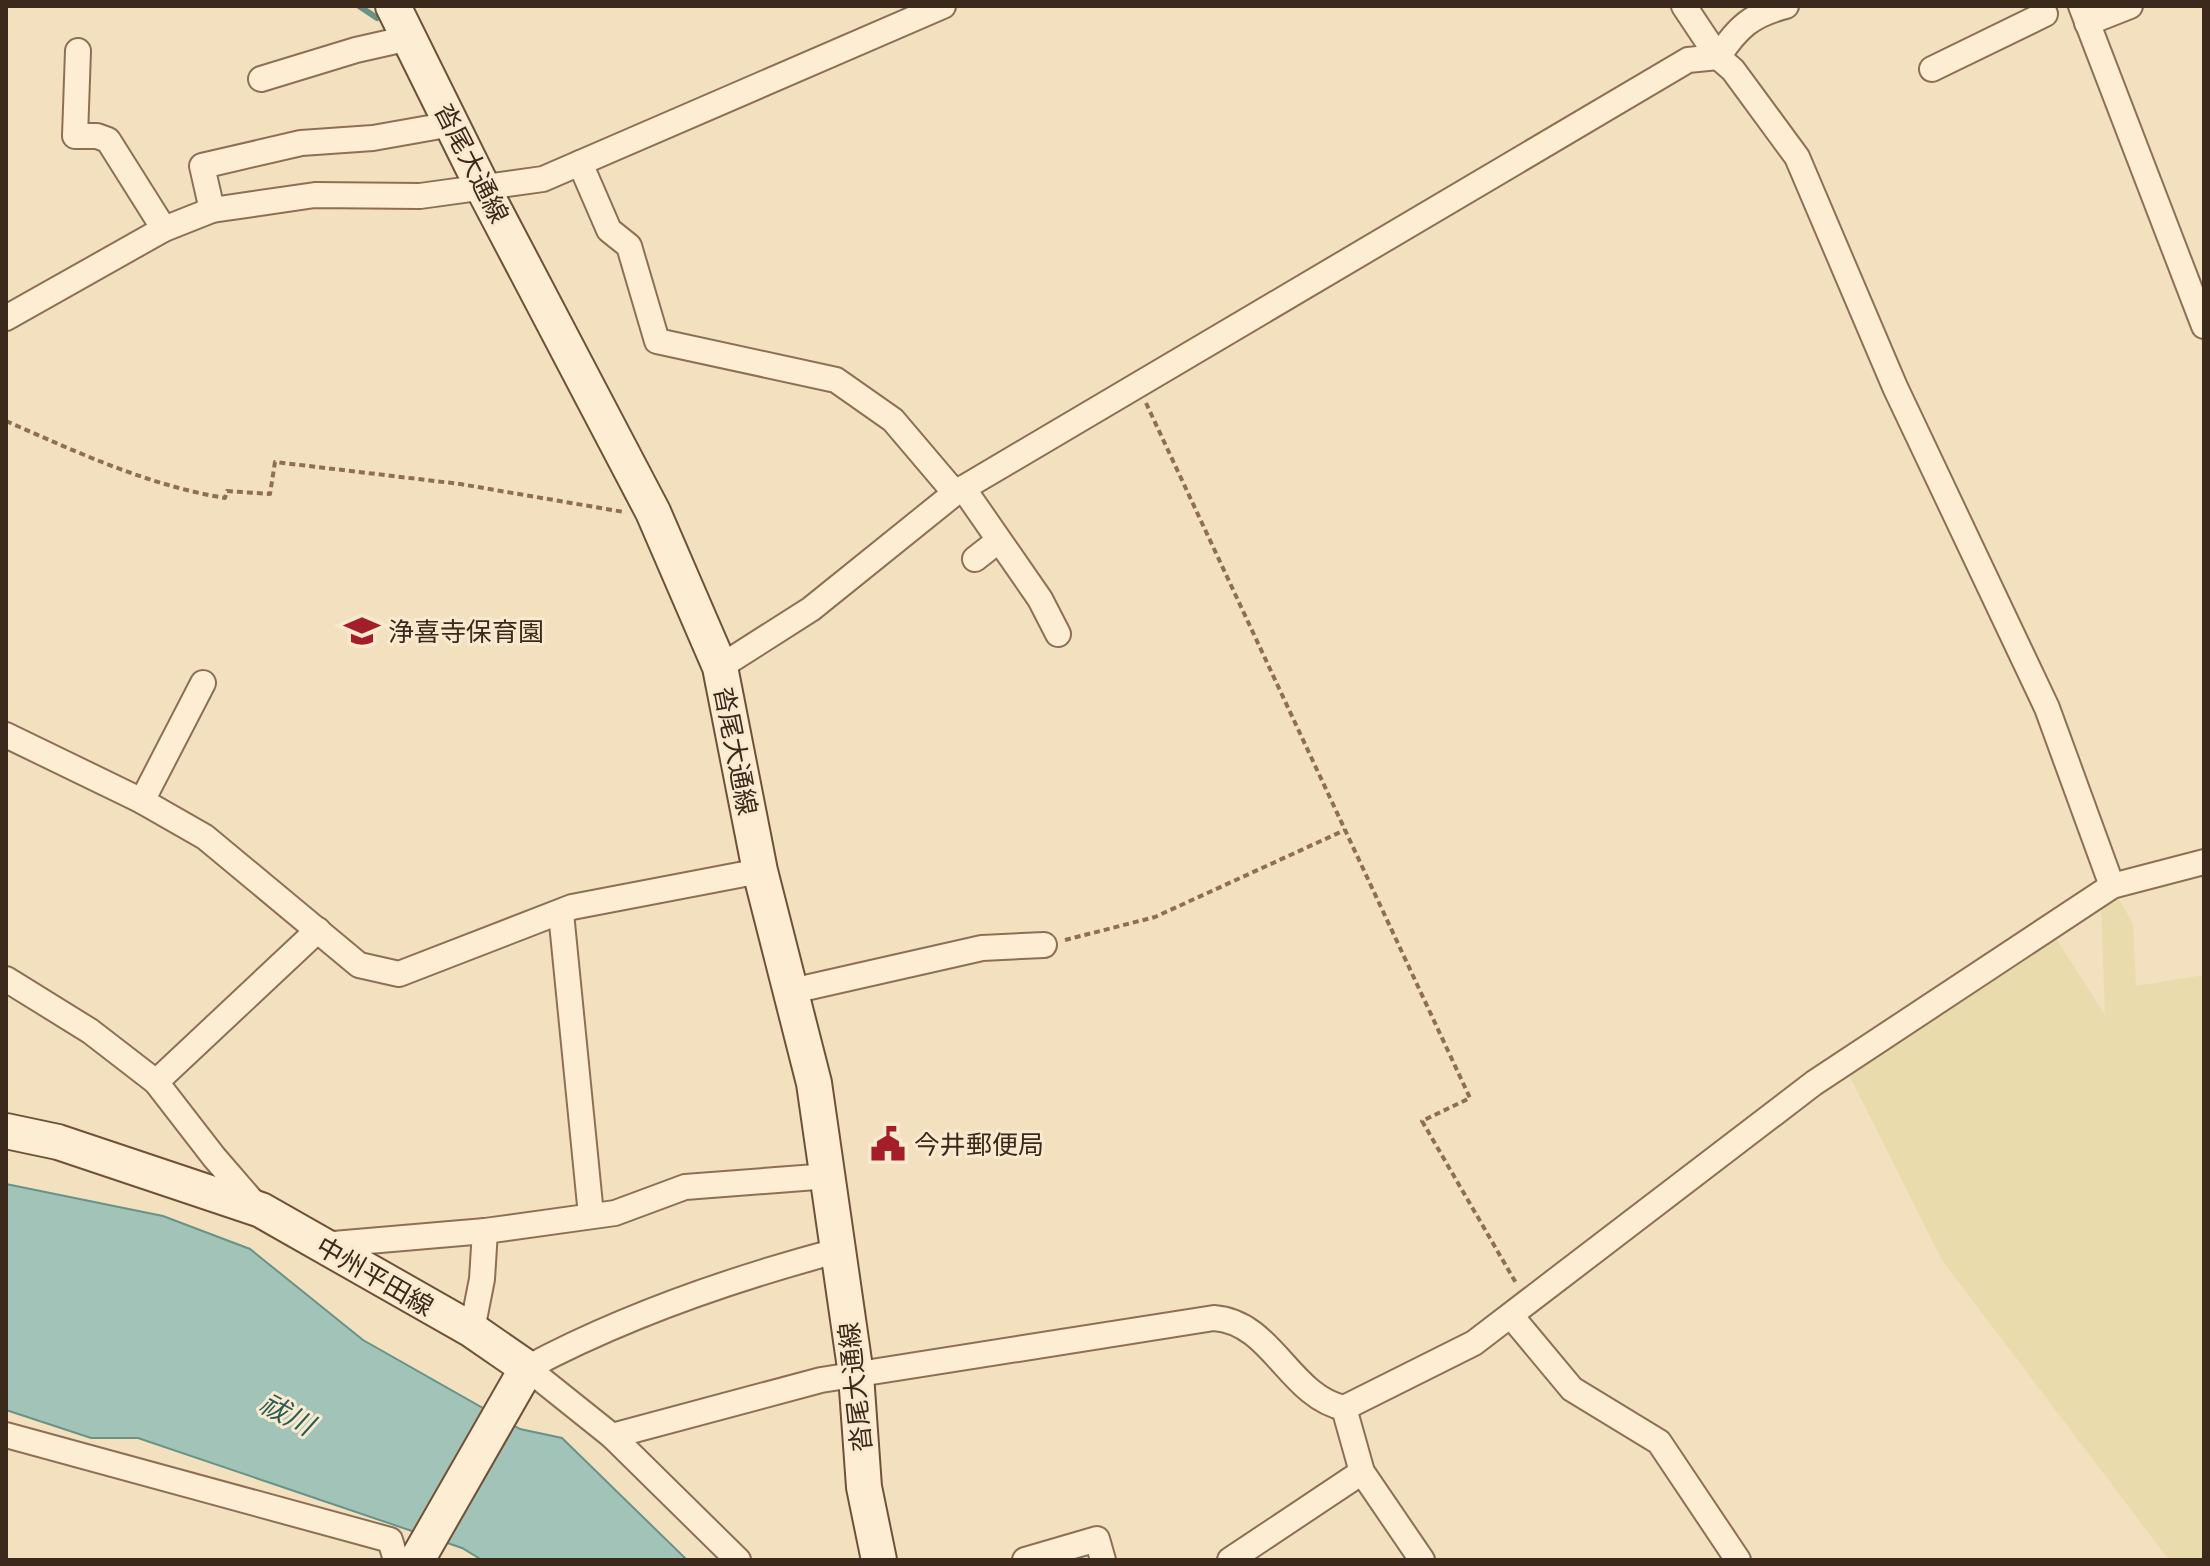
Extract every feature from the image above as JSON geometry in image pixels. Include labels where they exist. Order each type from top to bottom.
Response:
[{"type":"main road","name":"沓尾大通線","points":[[393,6],[484,190],[653,512],[720,667],[760,871],[814,1083],[856,1375],[864,1487],[879,1560]]},
{"type":"main road","name":"中州平田線","points":[[6,1131],[58,1142],[261,1210],[472,1330],[524,1372]]},
{"type":"main road","points":[[411,1558],[524,1372]]},
{"type":"street","points":[[6,318],[164,229],[212,210],[315,195],[420,196],[484,190],[543,179],[943,6]]},
{"type":"street","points":[[1684,6],[1718,57],[1733,70],[1797,157],[1895,387],[2047,708],[2112,886]]},
{"type":"street","points":[[1718,57],[1733,34],[1759,13],[1786,6]]},
{"type":"street","points":[[2130,6],[2084,15],[2203,319]]},
{"type":"street","points":[[1932,69],[2043,9]]},
{"type":"street","points":[[261,79],[356,50],[409,38]]},
{"type":"street","points":[[78,51],[75,136],[97,136],[108,140],[164,229]]},
{"type":"street","points":[[720,667],[811,609],[959,491],[1688,60],[1718,57]]},
{"type":"street","points":[[212,210],[202,166],[301,143],[373,138],[452,124]]},
{"type":"street","points":[[580,163],[609,230],[629,246],[657,341],[836,380],[893,420],[959,491],[998,541],[1040,599],[1058,634]]},
{"type":"street","points":[[975,559],[998,541]]},
{"type":"street","points":[[142,801],[203,683]]},
{"type":"street","points":[[10,745],[142,801],[205,837],[359,965],[399,974],[561,913],[760,871]]},
{"type":"street","points":[[612,1436],[821,1380],[1214,1318],[1228,1319],[1255,1334],[1316,1398],[1344,1408],[1474,1343],[1521,1311],[1814,1083],[2112,886],[2204,862]]},
{"type":"street","points":[[561,913],[591,1215]]},
{"type":"street","points":[[156,1082],[318,930]]},
{"type":"street","points":[[792,991],[982,948],[1044,945]]},
{"type":"street","points":[[6,979],[90,1031],[156,1082],[214,1157],[261,1210]]},
{"type":"street","points":[[321,1245],[485,1231],[615,1213],[685,1187],[829,1176]]},
{"type":"street","points":[[472,1330],[482,1279],[485,1231]]},
{"type":"street","points":[[738,1560],[612,1436],[524,1372],[594,1332],[752,1274],[840,1250]]},
{"type":"street","points":[[1521,1311],[1572,1389],[1659,1442],[1738,1560]]},
{"type":"street","points":[[1344,1408],[1362,1472],[1422,1560]]},
{"type":"street","points":[[6,1435],[390,1540],[411,1558]]},
{"type":"street","points":[[1230,1560],[1362,1472]]},
{"type":"street","points":[[1025,1560],[1097,1539],[1103,1560]]},
{"type":"path","points":[[1138,386],[1470,1098],[1422,1121],[1521,1311]]},
{"type":"path","points":[[6,421],[114,469],[175,490],[225,498],[227,491],[270,494],[275,462],[460,484],[623,512]]},
{"type":"path","points":[[1044,945],[1155,917],[1345,830]]},
{"type":"shaded area","points":[[2118,898],[2133,923],[2136,986],[2204,975],[2204,1560],[2169,1560],[1942,1260],[1847,1071],[2053,934],[2105,1015],[2101,902]]},
{"type":"water","name":"祓川","points":[[6,1184],[163,1216],[250,1249],[363,1340],[520,1429],[562,1438],[687,1560],[482,1560],[462,1548],[138,1438],[91,1438],[6,1410]]},
{"type":"waterway","points":[[359,6],[377,18]]},
{"type":"place","name":"浄喜寺保育園","points":[[362,631]]},
{"type":"place","name":"今井郵便局","points":[[888,1144]]}]
